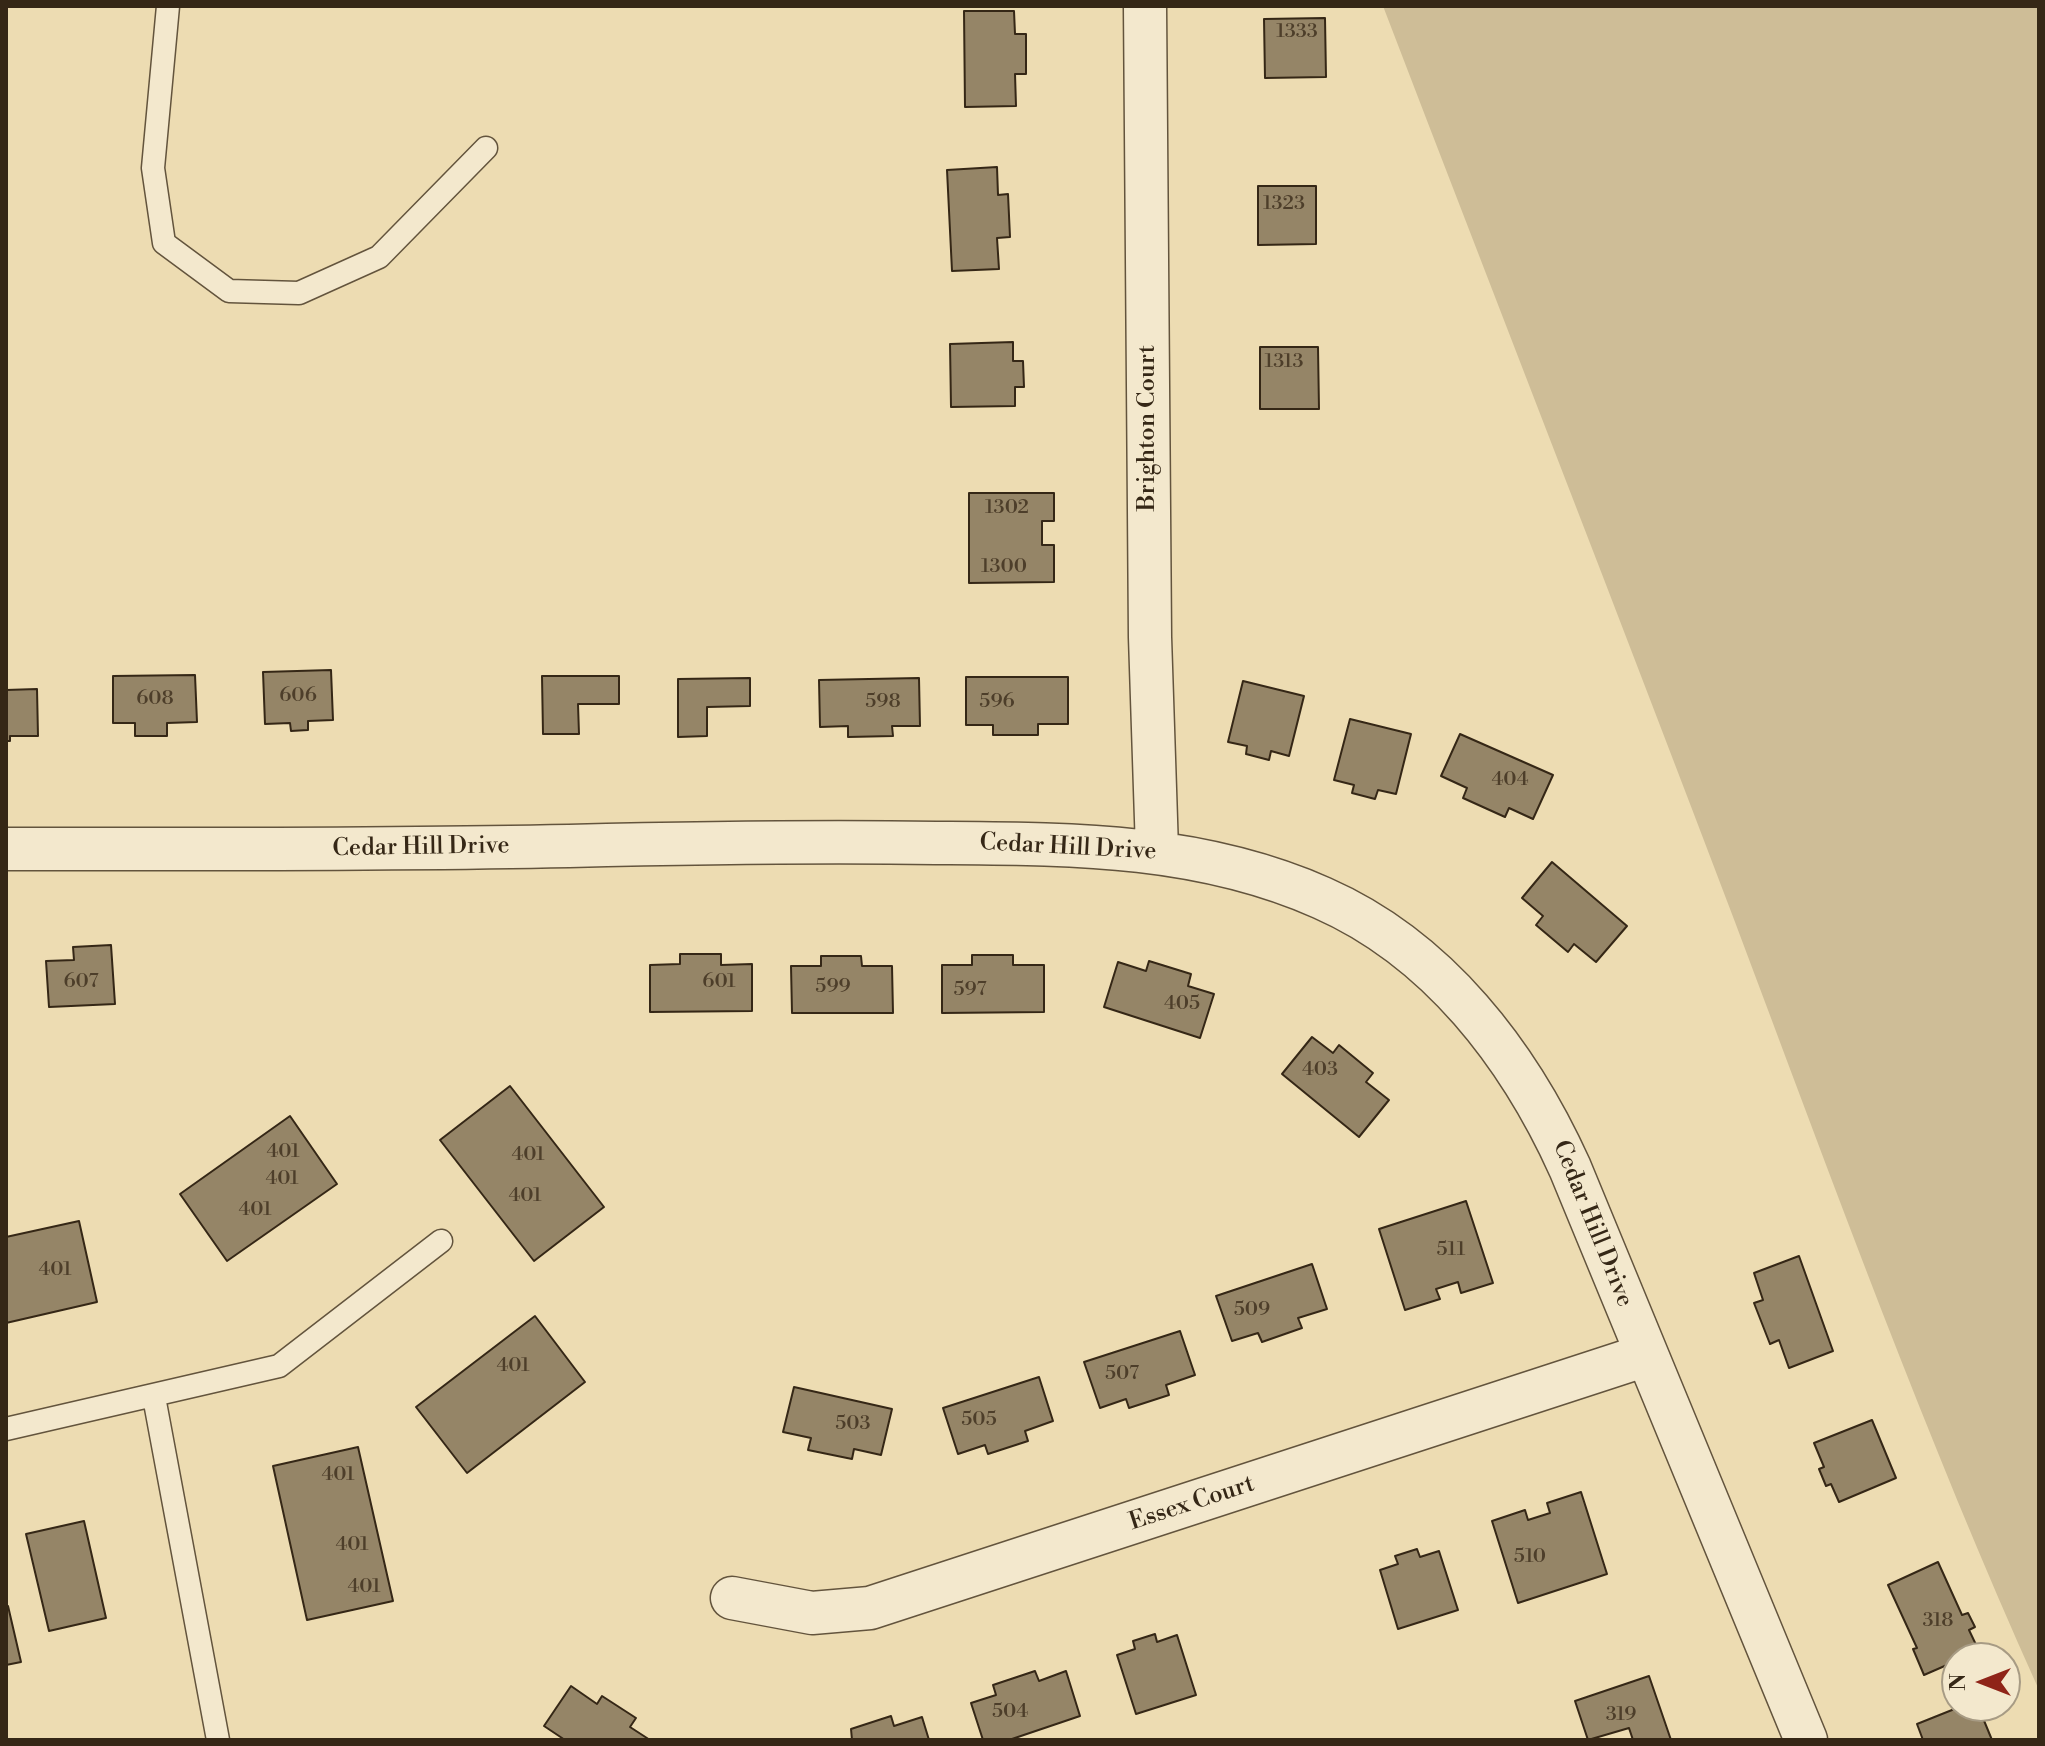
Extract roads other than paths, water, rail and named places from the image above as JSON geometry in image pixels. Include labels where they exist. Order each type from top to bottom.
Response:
[{"type":"street","name":"Brighton Court","points":[[1145,6],[1150,637],[1157,850]]},
{"type":"street","name":"Cedar Hill Drive","points":[[6,849],[398,850],[781,841],[1100,845],[1157,850],[1267,877],[1325,899],[1395,942],[1467,1006],[1511,1060],[1554,1131],[1806,1740]]},
{"type":"street","name":"Essex Court","points":[[732,1598],[812,1613],[870,1608],[1646,1355]]},
{"type":"lane","points":[[168,6],[153,168],[164,243],[229,291],[299,293],[379,257],[486,148]]},
{"type":"lane","points":[[6,1429],[279,1366],[441,1241]]},
{"type":"lane","points":[[154,1397],[218,1740]]}]
